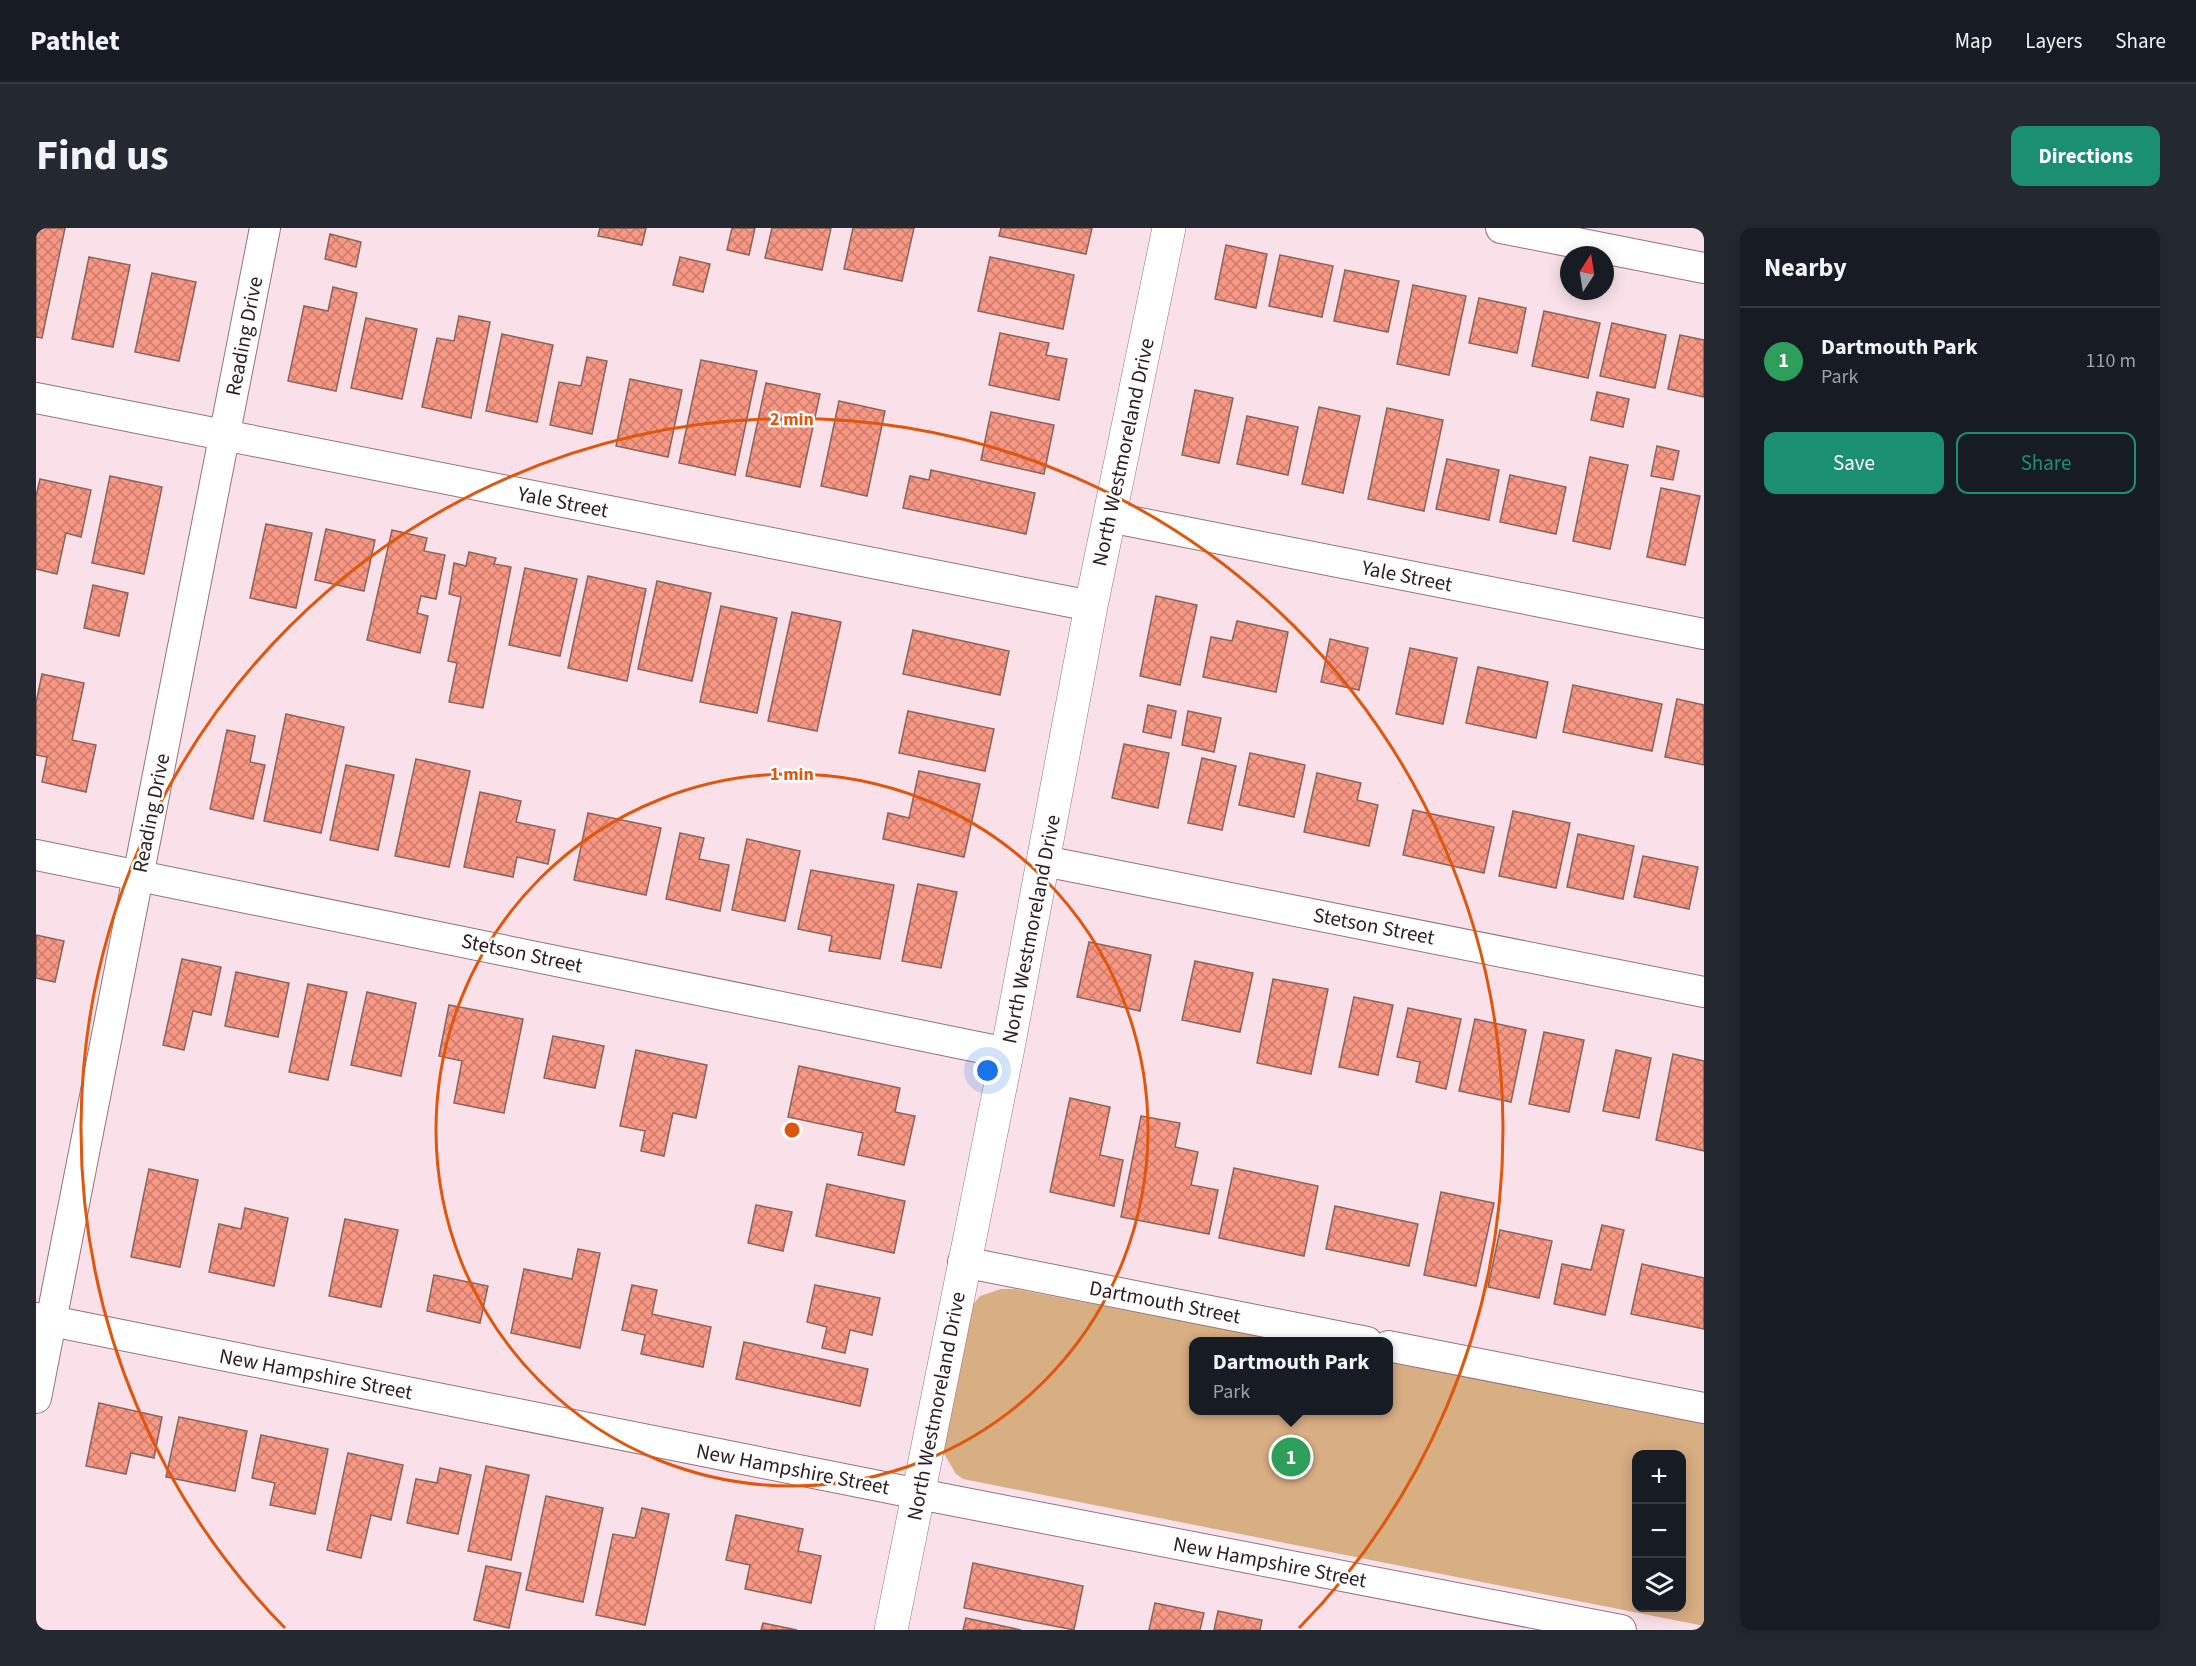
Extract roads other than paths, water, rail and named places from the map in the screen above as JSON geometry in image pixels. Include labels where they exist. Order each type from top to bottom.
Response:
[{"type":"street","name":"Reading Drive","points":[[36,1398],[44,1319],[139,874],[265,228]]},
{"type":"street","name":"North Westmoreland Drive","points":[[891,1630],[963,1262],[1007,1053],[1091,606],[1169,228]]},
{"type":"street","points":[[1502,228],[1704,268]]},
{"type":"street","name":"Yale Street","points":[[36,398],[1091,606]]},
{"type":"street","name":"Yale Street","points":[[1109,517],[1704,634]]},
{"type":"street","name":"Stetson Street","points":[[36,855],[139,874],[1007,1053]]},
{"type":"street","name":"Stetson Street","points":[[1044,861],[1704,992]]},
{"type":"street","name":"Dartmouth Street","points":[[963,1262],[1347,1337]]},
{"type":"street","name":"New Hampshire Street","points":[[44,1319],[919,1494],[1621,1630]]},
{"type":"street","points":[[1393,1347],[1704,1408]]},
{"type":"place","name":"Dartmouth Park","points":[[1291,1457]]}]
